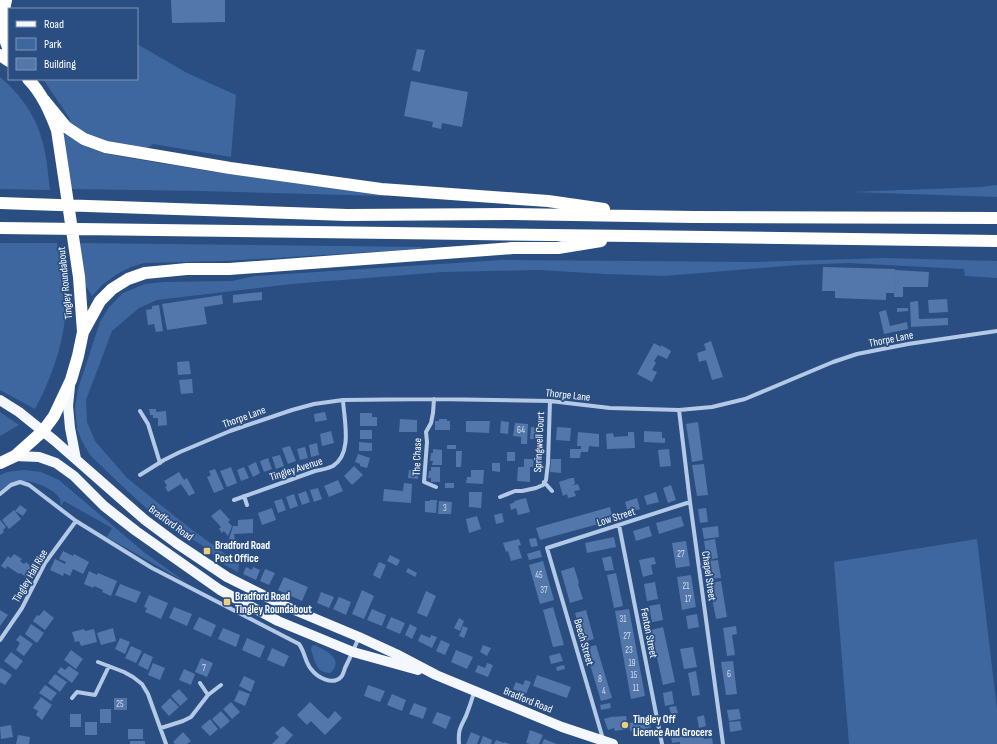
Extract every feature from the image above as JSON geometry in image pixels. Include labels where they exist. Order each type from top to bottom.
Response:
[{"type":"highway","points":[[6,0],[3,15],[4,38],[8,48]]},
{"type":"highway","name":"Tingley Roundabout","points":[[0,463],[15,456],[43,431],[54,416],[71,380],[83,332],[79,277],[57,130],[44,100],[29,80]]},
{"type":"highway","points":[[44,100],[66,127],[84,139],[106,147],[230,168],[381,188],[548,201],[649,216]]},
{"type":"highway","points":[[0,204],[347,215],[512,214],[694,217],[997,218]]},
{"type":"highway","points":[[0,228],[997,242]]},
{"type":"highway","points":[[83,332],[100,301],[112,289],[128,279],[145,272],[187,269],[228,269],[513,248],[558,248],[633,236]]},
{"type":"main road","points":[[71,380],[68,406],[70,428],[76,459]]},
{"type":"main road","name":"Bradford Road","points":[[0,400],[19,412],[43,431],[144,520],[227,577],[285,606],[396,654],[436,675],[562,727],[607,743]]},
{"type":"main road","name":"Bradford Road","points":[[15,456],[39,457],[56,463],[74,476],[104,506],[136,531],[220,590],[278,621],[353,652],[436,675]]},
{"type":"street","name":"Thorpe Lane","points":[[140,475],[180,452],[230,431],[314,404],[343,400],[434,399],[550,401],[610,408],[679,410],[712,407],[745,399],[833,362],[857,354],[908,344],[997,331]]},
{"type":"street","name":"The Chase","points":[[434,399],[431,423],[426,432],[427,442],[424,482],[436,487]]},
{"type":"street","name":"Tingley Avenue","points":[[234,500],[333,466],[340,460],[346,443],[343,400]]},
{"type":"street","name":"Springwell Court","points":[[500,497],[515,491],[536,488],[543,485],[546,480],[550,401]]},
{"type":"street","name":"Chapel Street","points":[[679,410],[723,744]]},
{"type":"street","points":[[140,411],[148,424],[160,463]]},
{"type":"street","points":[[0,494],[11,485],[20,482],[29,485],[76,521],[152,568],[299,644],[304,650],[310,668],[318,676],[327,680],[335,680],[341,677],[359,637]]},
{"type":"street","name":"Springwell Court","points":[[544,482],[552,491]]},
{"type":"street","points":[[244,496],[247,505]]},
{"type":"street","name":"Low Street","points":[[547,548],[690,502]]},
{"type":"street","name":"Tingley Hall Rise","points":[[0,640],[22,608],[45,564],[76,521]]},
{"type":"street","name":"Fenton Street","points":[[619,525],[662,744]]},
{"type":"street","name":"Beech Street","points":[[547,548],[607,743]]},
{"type":"street","points":[[98,662],[133,677],[142,684],[148,694],[166,744]]},
{"type":"street","points":[[72,698],[77,692],[95,695],[109,666]]},
{"type":"street","points":[[200,683],[208,695]]},
{"type":"street","points":[[161,728],[191,717],[208,695],[221,685]]},
{"type":"street","points":[[459,744],[458,734],[460,727],[466,716],[475,691]]},
{"type":"green space","points":[[138,45],[187,73],[236,95],[231,157],[153,144],[145,150],[107,142],[86,134],[68,123],[70,119],[44,80],[138,80]]},
{"type":"green space","points":[[0,77],[15,91],[27,107],[37,125],[44,149],[50,190],[0,189]]},
{"type":"green space","points":[[63,133],[89,148],[108,154],[215,172],[386,196],[71,189]]},
{"type":"green space","points":[[997,185],[997,197],[852,192],[981,187]]},
{"type":"green space","points":[[0,243],[57,243],[66,300],[65,319],[61,343],[54,366],[35,409],[0,390]]},
{"type":"green space","points":[[79,243],[421,247],[421,249],[224,261],[144,263],[131,267],[117,274],[102,285],[92,296],[85,285]]},
{"type":"green space","points":[[885,258],[997,261],[997,278],[965,276],[964,269],[848,263],[797,265],[664,276],[539,270],[443,272],[291,284],[157,300],[139,308],[112,331],[86,400],[87,422],[95,441],[127,478],[187,526],[239,564],[238,572],[225,565],[203,546],[165,522],[145,507],[90,455],[77,429],[75,407],[78,389],[100,322],[109,307],[123,293],[145,284],[164,282],[232,281],[255,276],[501,260],[755,262]]},
{"type":"green space","points":[[0,412],[19,425],[0,436]]},
{"type":"green space","points":[[24,470],[41,472],[59,480],[145,553],[187,583],[107,537],[112,528],[64,501],[61,506],[58,496],[44,486],[32,482],[20,481],[11,484],[0,491],[0,475],[7,472]]},
{"type":"green space","points":[[977,539],[997,710],[997,744],[849,744],[834,562]]},
{"type":"green space","points":[[315,645],[334,658],[336,663],[335,667],[330,673],[321,671],[317,666],[311,650],[312,646]]},
{"type":"building","points":[[171,0],[225,0],[225,22],[172,23]]},
{"type":"building","points":[[417,49],[425,50],[420,72],[412,70]]},
{"type":"building","points":[[411,81],[468,92],[462,127],[442,123],[441,129],[432,127],[433,122],[404,116]]},
{"type":"building","points":[[823,267],[895,269],[894,293],[886,293],[886,300],[835,298],[835,291],[822,291]]},
{"type":"building","points":[[895,270],[929,272],[928,287],[903,287],[903,297],[894,297]]},
{"type":"building","points":[[262,292],[262,300],[233,303],[233,295]]},
{"type":"building","points":[[222,295],[223,304],[204,307],[207,324],[167,330],[162,304]]},
{"type":"building","points":[[947,299],[948,312],[929,313],[928,300]]},
{"type":"building","points":[[918,301],[919,319],[948,318],[948,325],[911,327],[910,302]]},
{"type":"building","points":[[159,305],[163,331],[156,332],[154,324],[148,325],[146,310],[152,309],[152,306]]},
{"type":"building","points":[[897,308],[908,308],[908,311],[897,312]]},
{"type":"building","points":[[886,310],[890,326],[907,322],[908,329],[884,334],[879,312]]},
{"type":"building","points":[[711,341],[723,377],[712,380],[706,360],[699,362],[697,353],[706,350],[704,344]]},
{"type":"building","points":[[654,343],[671,351],[667,359],[658,355],[654,361],[656,363],[652,370],[657,372],[652,382],[637,374]]},
{"type":"building","points":[[189,361],[191,374],[178,375],[177,362]]},
{"type":"building","points":[[192,379],[193,393],[181,394],[179,380]]},
{"type":"building","points":[[149,409],[156,409],[156,412],[166,411],[167,425],[158,426],[158,418],[153,418],[153,415],[150,415]]},
{"type":"building","points":[[325,412],[327,420],[315,422],[314,414]]},
{"type":"building","points":[[360,413],[372,413],[372,417],[377,417],[377,426],[360,426]]},
{"type":"building","points":[[400,419],[417,420],[417,432],[399,432]]},
{"type":"building","points":[[439,419],[447,419],[447,421],[450,421],[450,430],[435,430],[435,421],[439,421]]},
{"type":"building","points":[[466,421],[490,421],[489,433],[466,432]]},
{"type":"building","points":[[501,421],[509,422],[508,434],[500,433]]},
{"type":"building","points":[[698,422],[703,460],[692,462],[686,424]]},
{"type":"building","points":[[515,423],[528,424],[527,444],[521,444],[521,437],[513,436]]},
{"type":"building","points":[[531,427],[541,428],[540,439],[530,439]]},
{"type":"building","points":[[557,427],[571,428],[570,441],[556,440]]},
{"type":"building","points":[[360,430],[372,430],[372,439],[360,439]]},
{"type":"building","points":[[331,431],[334,443],[322,446],[320,434]]},
{"type":"building","points":[[644,431],[662,432],[662,438],[665,438],[665,443],[644,442]]},
{"type":"building","points":[[578,432],[599,434],[599,447],[589,446],[588,452],[581,452],[580,458],[570,458],[570,449],[581,449],[581,446],[577,446]]},
{"type":"building","points":[[628,432],[634,432],[635,448],[607,449],[606,434],[613,433],[614,437],[628,436]]},
{"type":"building","points":[[359,442],[372,443],[372,451],[359,451]]},
{"type":"building","points":[[317,443],[319,455],[311,457],[309,445]]},
{"type":"building","points":[[447,445],[456,445],[456,449],[447,449]]},
{"type":"building","points":[[290,446],[296,461],[288,464],[282,448]]},
{"type":"building","points":[[305,447],[308,458],[300,460],[297,449]]},
{"type":"building","points":[[433,449],[442,450],[442,465],[432,465],[433,461],[430,461]]},
{"type":"building","points":[[669,449],[671,466],[660,467],[658,450]]},
{"type":"building","points":[[456,451],[462,451],[461,467],[456,467]]},
{"type":"building","points":[[507,452],[515,452],[515,461],[507,461]]},
{"type":"building","points":[[358,454],[370,458],[367,468],[360,466],[360,464],[355,462]]},
{"type":"building","points":[[280,455],[284,466],[276,469],[272,457]]},
{"type":"building","points":[[268,458],[272,469],[264,472],[260,461]]},
{"type":"building","points":[[524,459],[534,459],[533,467],[530,467],[530,482],[517,481],[518,467],[524,467]]},
{"type":"building","points":[[551,459],[561,459],[561,473],[550,472]]},
{"type":"building","points":[[256,462],[260,473],[253,477],[248,466]]},
{"type":"building","points":[[492,463],[500,463],[500,472],[492,471]]},
{"type":"building","points":[[704,464],[708,495],[697,496],[692,465]]},
{"type":"building","points":[[354,466],[363,475],[352,485],[344,476]]},
{"type":"building","points":[[231,467],[237,483],[227,487],[220,471]]},
{"type":"building","points":[[244,467],[249,478],[241,481],[237,470]]},
{"type":"building","points":[[431,467],[440,467],[440,482],[431,482],[431,478],[428,478]]},
{"type":"building","points":[[215,469],[224,489],[214,493],[207,477],[211,475],[209,471]]},
{"type":"building","points":[[409,470],[418,471],[418,479],[408,478]]},
{"type":"building","points":[[471,470],[484,470],[483,484],[466,483],[467,477],[471,477]]},
{"type":"building","points":[[179,472],[184,480],[187,478],[195,493],[189,496],[181,484],[168,492],[164,481]]},
{"type":"building","points":[[574,478],[575,484],[571,486],[578,484],[580,490],[574,491],[576,496],[568,498],[567,494],[563,496],[559,482]]},
{"type":"building","points":[[338,480],[343,491],[329,497],[324,486]]},
{"type":"building","points":[[404,483],[412,484],[411,503],[383,501],[384,489],[403,491]]},
{"type":"building","points":[[445,483],[454,483],[454,488],[445,488]]},
{"type":"building","points":[[671,485],[676,500],[668,503],[663,488]]},
{"type":"building","points":[[318,488],[322,499],[314,502],[310,490]]},
{"type":"building","points":[[306,491],[310,502],[302,505],[298,494]]},
{"type":"building","points":[[469,492],[482,492],[481,508],[469,507]]},
{"type":"building","points":[[656,492],[659,502],[647,505],[644,496]]},
{"type":"building","points":[[294,494],[298,506],[290,509],[286,497]]},
{"type":"building","points":[[526,498],[530,512],[518,515],[516,508],[511,510],[510,504],[515,502],[514,501]]},
{"type":"building","points":[[637,498],[640,509],[628,513],[625,502]]},
{"type":"building","points":[[282,499],[286,510],[278,513],[274,501]]},
{"type":"building","points":[[437,500],[436,513],[425,512],[425,501]]},
{"type":"building","points":[[439,501],[452,502],[451,514],[438,514]]},
{"type":"building","points":[[20,505],[27,510],[23,516],[15,511]]},
{"type":"building","points":[[610,507],[613,520],[540,540],[536,528]]},
{"type":"building","points":[[272,508],[276,520],[262,525],[258,513]]},
{"type":"building","points":[[706,508],[708,522],[700,523],[698,509]]},
{"type":"building","points":[[220,509],[230,520],[228,522],[232,526],[228,536],[224,531],[222,533],[219,529],[221,527],[211,516]]},
{"type":"building","points":[[14,510],[21,519],[9,529],[2,520]]},
{"type":"building","points":[[502,513],[504,522],[496,524],[494,515]]},
{"type":"building","points":[[477,516],[481,529],[469,533],[466,519]]},
{"type":"building","points":[[681,516],[684,526],[659,534],[656,523]]},
{"type":"building","points":[[253,519],[253,533],[234,534],[235,541],[229,539],[233,526],[238,526],[238,520]]},
{"type":"building","points":[[0,520],[6,527],[3,530],[4,532],[0,535]]},
{"type":"building","points":[[649,526],[652,536],[636,541],[633,531]]},
{"type":"building","points":[[718,526],[719,537],[704,539],[702,528]]},
{"type":"building","points":[[614,537],[616,547],[587,553],[585,543]]},
{"type":"building","points":[[536,538],[538,546],[531,547],[529,539]]},
{"type":"building","points":[[519,539],[521,545],[518,546],[522,558],[511,561],[508,551],[506,552],[503,543]]},
{"type":"building","points":[[715,539],[718,558],[707,560],[704,541]]},
{"type":"building","points":[[686,541],[690,566],[676,568],[672,543]]},
{"type":"building","points":[[540,550],[542,557],[529,560],[527,554]]},
{"type":"building","points":[[63,551],[73,556],[74,554],[89,562],[83,574],[73,569],[70,576],[64,573],[63,576],[50,570],[55,559],[65,564],[66,562],[59,559]]},
{"type":"building","points":[[14,554],[22,559],[20,561],[24,564],[26,562],[32,567],[26,577],[7,566],[6,569],[1,566],[8,556],[11,558]]},
{"type":"building","points":[[390,555],[400,560],[397,566],[387,561]]},
{"type":"building","points":[[611,556],[614,570],[605,571],[602,558]]},
{"type":"building","points":[[654,557],[656,564],[651,565],[653,574],[643,577],[639,560]]},
{"type":"building","points":[[718,560],[721,578],[710,579],[708,561]]},
{"type":"building","points":[[543,561],[554,600],[540,604],[529,565]]},
{"type":"building","points":[[379,562],[386,565],[380,579],[373,575]]},
{"type":"building","points":[[246,567],[252,570],[253,567],[260,570],[256,580],[243,574]]},
{"type":"building","points":[[574,567],[583,599],[570,603],[561,571]]},
{"type":"building","points":[[408,568],[417,573],[415,577],[406,572]]},
{"type":"building","points":[[265,569],[275,573],[269,585],[260,581]]},
{"type":"building","points":[[89,571],[117,581],[111,596],[94,586],[93,588],[84,584]]},
{"type":"building","points":[[616,573],[623,606],[614,608],[607,575]]},
{"type":"building","points":[[691,575],[696,607],[682,610],[677,577]]},
{"type":"building","points":[[284,577],[308,587],[302,601],[278,590]]},
{"type":"building","points":[[721,581],[727,617],[716,619],[709,583]]},
{"type":"building","points":[[655,582],[658,599],[647,601],[644,584]]},
{"type":"building","points":[[120,584],[141,592],[136,603],[115,595]]},
{"type":"building","points":[[362,590],[374,596],[364,619],[352,614]]},
{"type":"building","points":[[426,591],[436,596],[427,617],[417,613]]},
{"type":"building","points":[[321,592],[334,597],[329,608],[317,603]]},
{"type":"building","points":[[149,595],[168,603],[161,619],[145,612],[147,608],[144,607]]},
{"type":"building","points":[[339,597],[351,602],[346,615],[333,609]]},
{"type":"building","points":[[660,604],[663,620],[652,622],[649,606]]},
{"type":"building","points":[[174,607],[192,614],[187,626],[169,618]]},
{"type":"building","points":[[553,607],[564,645],[553,647],[543,610]]},
{"type":"building","points":[[372,609],[386,615],[382,626],[367,620]]},
{"type":"building","points":[[629,609],[645,696],[631,699],[615,611]]},
{"type":"building","points":[[0,610],[8,615],[0,626]]},
{"type":"building","points":[[44,610],[54,618],[45,630],[33,621],[37,615],[39,616]]},
{"type":"building","points":[[586,610],[594,639],[583,642],[575,613]]},
{"type":"building","points":[[697,614],[699,627],[688,629],[686,616]]},
{"type":"building","points":[[199,617],[216,625],[211,637],[193,629]]},
{"type":"building","points":[[391,617],[405,623],[400,634],[386,628]]},
{"type":"building","points":[[459,618],[464,621],[460,631],[454,628]]},
{"type":"building","points":[[31,624],[44,633],[37,643],[25,634]]},
{"type":"building","points":[[410,624],[417,628],[412,639],[405,635]]},
{"type":"building","points":[[463,626],[468,628],[464,638],[459,636]]},
{"type":"building","points":[[736,626],[737,634],[732,635],[735,655],[727,656],[723,628]]},
{"type":"building","points":[[663,627],[675,682],[663,685],[651,630]]},
{"type":"building","points":[[113,628],[116,641],[101,645],[97,633]]},
{"type":"building","points":[[223,628],[240,635],[236,647],[218,639]]},
{"type":"building","points":[[84,629],[85,631],[94,629],[97,642],[81,646],[79,641],[75,642],[72,632]]},
{"type":"building","points":[[421,634],[430,638],[431,635],[437,637],[432,648],[418,641]]},
{"type":"building","points":[[20,635],[33,644],[24,656],[16,650],[20,643],[16,640]]},
{"type":"building","points":[[120,638],[130,642],[125,654],[115,649]]},
{"type":"building","points":[[247,638],[265,646],[260,658],[242,650]]},
{"type":"building","points":[[441,640],[450,644],[445,655],[436,651]]},
{"type":"building","points":[[483,645],[491,648],[487,656],[480,652]]},
{"type":"building","points":[[596,645],[612,698],[601,701],[585,648]]},
{"type":"building","points":[[131,646],[142,651],[136,663],[125,658]]},
{"type":"building","points":[[693,647],[697,667],[684,669],[680,649]]},
{"type":"building","points":[[272,648],[289,656],[284,667],[267,660]]},
{"type":"building","points":[[71,650],[83,659],[76,669],[64,660]]},
{"type":"building","points":[[456,650],[473,657],[467,669],[451,662]]},
{"type":"building","points":[[11,652],[23,661],[16,670],[4,661]]},
{"type":"building","points":[[144,653],[153,657],[148,670],[138,665]]},
{"type":"building","points":[[560,653],[563,661],[551,664],[549,656]]},
{"type":"building","points":[[201,658],[213,663],[207,677],[195,672]]},
{"type":"building","points":[[733,661],[737,694],[726,695],[721,662]]},
{"type":"building","points":[[153,663],[165,668],[160,680],[148,675]]},
{"type":"building","points":[[487,663],[493,665],[488,677],[475,672],[478,665],[485,668]]},
{"type":"building","points":[[564,665],[565,669],[557,671],[556,667]]},
{"type":"building","points":[[69,666],[79,673],[72,683],[57,672],[61,667],[65,670]]},
{"type":"building","points":[[1,668],[12,675],[5,685],[0,682]]},
{"type":"building","points":[[184,669],[195,674],[191,685],[179,680]]},
{"type":"building","points":[[696,671],[700,695],[692,696],[688,673]]},
{"type":"building","points":[[55,674],[67,682],[60,692],[48,683]]},
{"type":"building","points":[[537,675],[571,687],[567,698],[533,686]]},
{"type":"building","points":[[244,676],[255,681],[251,692],[239,686]]},
{"type":"building","points":[[525,680],[531,682],[526,694],[513,689],[516,682],[523,685]]},
{"type":"building","points":[[45,685],[57,693],[51,701],[39,693]]},
{"type":"building","points":[[368,685],[385,691],[380,702],[364,696]]},
{"type":"building","points":[[179,689],[188,699],[180,706],[171,696]]},
{"type":"building","points":[[239,690],[250,694],[245,706],[234,701]]},
{"type":"building","points":[[672,691],[674,704],[665,706],[663,693]]},
{"type":"building","points":[[392,694],[406,700],[402,711],[387,705]]},
{"type":"building","points":[[41,697],[52,705],[42,720],[36,715],[38,711],[33,708]]},
{"type":"building","points":[[114,698],[127,698],[127,710],[114,710]]},
{"type":"building","points":[[170,698],[179,707],[169,716],[161,707]]},
{"type":"building","points":[[231,702],[240,712],[232,719],[223,709]]},
{"type":"building","points":[[310,702],[328,719],[335,711],[342,718],[325,735],[311,721],[307,725],[297,715]]},
{"type":"building","points":[[414,703],[427,708],[423,719],[409,714]]},
{"type":"building","points":[[610,703],[611,708],[601,710],[600,705]]},
{"type":"building","points":[[676,706],[678,713],[671,714],[669,707]]},
{"type":"building","points":[[100,709],[111,709],[111,723],[100,723]]},
{"type":"building","points":[[739,709],[741,719],[729,721],[727,710]]},
{"type":"building","points":[[221,711],[230,721],[221,729],[212,719]]},
{"type":"building","points":[[437,712],[451,717],[446,729],[432,723]]},
{"type":"building","points":[[70,714],[81,714],[81,727],[70,727]]},
{"type":"building","points":[[704,715],[706,726],[699,728],[697,717]]},
{"type":"building","points":[[626,716],[628,729],[615,731],[614,728],[608,730],[604,719]]},
{"type":"building","points":[[210,719],[218,729],[210,736],[201,727]]},
{"type":"building","points":[[650,720],[651,727],[648,728],[649,734],[635,736],[634,730],[630,731],[629,723]]},
{"type":"building","points":[[740,721],[742,730],[730,732],[729,722]]},
{"type":"building","points":[[85,722],[97,722],[97,735],[85,735]]},
{"type":"building","points":[[11,725],[13,737],[1,739],[0,727]]},
{"type":"building","points":[[283,726],[293,735],[285,744],[272,744],[279,737],[275,733]]},
{"type":"building","points":[[128,729],[143,729],[143,739],[128,739]]},
{"type":"building","points":[[530,730],[543,735],[539,744],[526,743]]},
{"type":"building","points":[[678,730],[678,733],[686,732],[687,735],[694,734],[695,737],[703,736],[704,739],[712,738],[713,744],[672,743],[670,731]]},
{"type":"building","points":[[183,732],[191,741],[187,744],[175,744],[173,742]]},
{"type":"building","points":[[471,732],[480,736],[477,744],[466,744]]},
{"type":"building","points":[[18,735],[30,737],[29,744],[16,744]]},
{"type":"building","points":[[483,736],[492,740],[491,744],[480,744]]},
{"type":"building","points":[[544,739],[557,744],[542,744]]},
{"type":"building","points":[[496,740],[504,743],[510,744],[494,744]]},
{"type":"building","points":[[130,741],[145,741],[145,744],[130,744]]},
{"type":"place","name":"Bradford Road Post Office","points":[[207,551]]},
{"type":"place","name":"Bradford Road Tingley Roundabout","points":[[227,602]]},
{"type":"place","name":"Tingley Off Licence And Grocers","points":[[625,725]]}]
